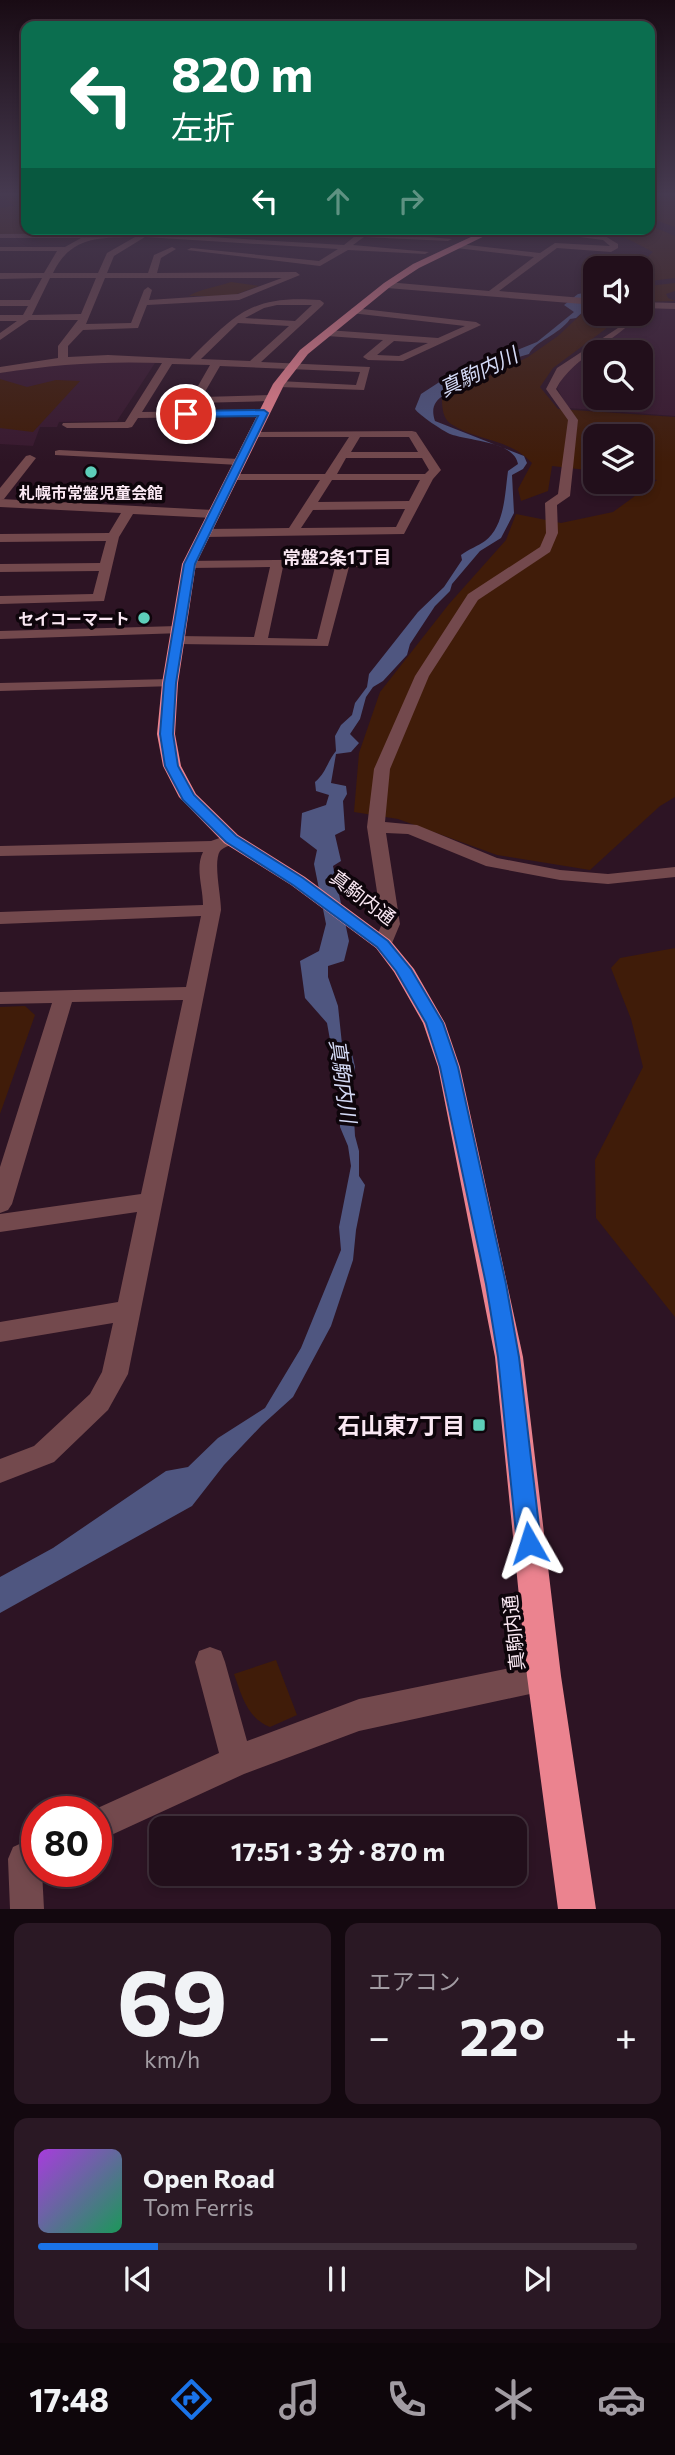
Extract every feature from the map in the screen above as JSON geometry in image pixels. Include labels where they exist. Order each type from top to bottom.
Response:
[{"type":"highway","name":"真駒内通","points":[[387,285],[291,366],[271,398],[213,514],[189,564],[170,683],[166,734],[172,766],[188,797],[223,842],[298,881],[376,938],[420,995],[434,1023],[449,1067],[509,1357],[544,1676],[577,1909]]},
{"type":"street","points":[[1,335],[26,318],[43,284]]},
{"type":"street","points":[[64,360],[63,346],[82,322],[98,284]]},
{"type":"street","points":[[144,303],[239,297],[272,284]]},
{"type":"street","points":[[491,293],[502,284]]},
{"type":"street","points":[[387,285],[583,301]]},
{"type":"street","points":[[0,318],[135,326],[148,288]]},
{"type":"street","points":[[135,289],[161,288]]},
{"type":"street","points":[[27,289],[41,289]]},
{"type":"street","points":[[96,289],[109,289]]},
{"type":"street","points":[[194,361],[252,307],[288,300],[320,303],[253,364]]},
{"type":"street","points":[[0,303],[34,303]]},
{"type":"street","points":[[653,307],[675,306]]},
{"type":"street","points":[[354,311],[475,324],[400,359],[368,357],[391,338]]},
{"type":"street","points":[[236,320],[296,324]]},
{"type":"street","points":[[376,938],[391,924],[376,827],[382,769],[422,676],[474,597],[545,549],[552,533],[551,503],[564,496],[573,420],[551,389],[561,370],[624,326]]},
{"type":"street","points":[[327,333],[440,341]]},
{"type":"street","points":[[0,370],[64,360],[169,360],[366,369],[359,391],[279,384]]},
{"type":"street","points":[[67,425],[128,425],[169,360]]},
{"type":"street","points":[[217,362],[195,400],[271,398]]},
{"type":"street","points":[[134,415],[264,413]]},
{"type":"street","points":[[204,533],[400,531],[428,477],[435,470],[412,434],[253,434]]},
{"type":"street","points":[[292,533],[356,435]]},
{"type":"street","points":[[59,453],[239,462]]},
{"type":"street","points":[[343,455],[427,455]]},
{"type":"street","points":[[0,496],[30,458]]},
{"type":"street","points":[[0,470],[19,471]]},
{"type":"street","points":[[232,477],[428,477]]},
{"type":"street","points":[[0,503],[213,514]]},
{"type":"street","points":[[309,506],[413,505]]},
{"type":"street","points":[[0,600],[99,598],[113,537],[129,510]]},
{"type":"street","points":[[0,538],[113,537]]},
{"type":"street","points":[[0,635],[177,635],[260,642],[323,643],[343,563]]},
{"type":"street","points":[[189,564],[359,563]]},
{"type":"street","points":[[260,642],[276,564]]},
{"type":"street","points":[[0,568],[105,567]]},
{"type":"street","points":[[0,687],[170,683]]},
{"type":"street","points":[[376,827],[411,829],[492,862],[560,875],[608,880],[675,872]]},
{"type":"street","points":[[0,851],[223,842]]},
{"type":"street","points":[[0,1471],[44,1454],[99,1402],[115,1374],[212,911],[212,889],[207,862],[223,842]]},
{"type":"street","points":[[0,918],[212,911]]},
{"type":"street","points":[[0,998],[194,993]]},
{"type":"street","points":[[0,1204],[64,996]]},
{"type":"street","points":[[0,1223],[151,1201]]},
{"type":"street","points":[[0,1332],[130,1310]]},
{"type":"street","points":[[210,1662],[237,1761]]},
{"type":"street","points":[[112,1819],[237,1761],[359,1715],[544,1676]]},
{"type":"street","points":[[26,1887],[27,1909]]},
{"type":"shaded area","points":[[224,284],[259,286],[232,296],[189,296]]},
{"type":"shaded area","points":[[675,284],[675,291],[666,294],[675,301],[653,302],[653,286]]},
{"type":"shaded area","points":[[675,307],[675,416],[595,410],[653,410],[653,340],[606,340],[624,326],[653,326],[653,309]]},
{"type":"shaded area","points":[[583,313],[583,326],[610,326],[591,340],[583,340],[583,346],[553,368],[540,387],[558,409],[675,417],[675,797],[660,806],[590,870],[497,855],[398,819],[354,812],[359,753],[380,692],[449,604],[506,540],[516,514],[561,523],[613,512],[638,494],[653,494],[653,483],[657,480],[653,479],[653,424],[583,424],[583,470],[552,466],[548,491],[521,501],[518,489],[532,463],[513,448],[461,430],[448,422],[442,399],[528,357],[558,336]]},
{"type":"shaded area","points":[[583,358],[583,409],[568,408],[557,388],[566,371]]},
{"type":"shaded area","points":[[107,361],[155,363],[117,421],[59,422],[57,427],[40,427],[33,446],[0,444],[0,373],[35,366]]},
{"type":"shaded area","points":[[0,379],[27,387],[56,380],[80,381],[33,432],[0,428]]},
{"type":"shaded area","points":[[675,948],[675,1317],[596,1218],[595,1160],[643,1067],[631,1019],[611,968],[620,958]]},
{"type":"shaded area","points":[[25,1006],[35,1015],[0,1114],[0,1007]]},
{"type":"shaded area","points":[[276,1660],[297,1715],[270,1727],[251,1712],[234,1674]]},
{"type":"water","name":"真駒内川","points":[[583,293],[583,312],[576,318],[570,319],[536,345],[529,354],[505,361],[504,365],[477,375],[445,394],[434,407],[435,421],[498,446],[450,434],[437,426],[415,409],[421,394],[441,381],[537,342],[574,312],[564,305]]},
{"type":"water","name":"真駒内川","points":[[501,447],[524,456],[527,463],[523,469],[512,475],[514,513],[501,538],[480,551],[452,584],[450,591],[435,606],[410,644],[407,655],[366,697],[360,719],[350,734],[359,743],[351,752],[336,754],[331,783],[346,786],[347,794],[343,801],[345,830],[335,835],[341,861],[333,866],[349,941],[344,961],[328,966],[328,977],[338,1006],[342,1044],[351,1049],[355,1067],[352,1083],[355,1136],[359,1151],[359,1176],[365,1185],[353,1260],[331,1326],[293,1397],[224,1465],[192,1506],[0,1613],[0,1577],[53,1548],[166,1471],[188,1467],[218,1438],[265,1408],[301,1348],[341,1250],[339,1227],[351,1166],[348,1146],[340,1127],[340,1096],[327,1023],[305,998],[300,961],[319,951],[326,924],[314,864],[317,850],[300,837],[302,813],[326,805],[329,795],[316,791],[315,782],[336,751],[335,736],[341,725],[352,715],[355,703],[367,687],[369,674],[418,612],[444,587],[462,560],[461,555],[485,541],[497,527],[503,508],[508,471],[518,464],[515,456]]},
{"type":"place","name":"札幌市常盤児童会館","points":[[91,472]]},
{"type":"place","name":"セイコーマート","points":[[144,618]]},
{"type":"place","name":"石山東7丁目","points":[[479,1425]]},
{"type":"district","name":"常盤2条1丁目","points":[[337,557]]},
{"type":"route","points":[[186,414],[264,413],[189,564],[170,683],[166,734],[172,766],[188,797],[231,839],[298,881],[383,944],[420,995],[434,1023],[449,1067],[496,1284],[509,1357],[529,1543]]}]
